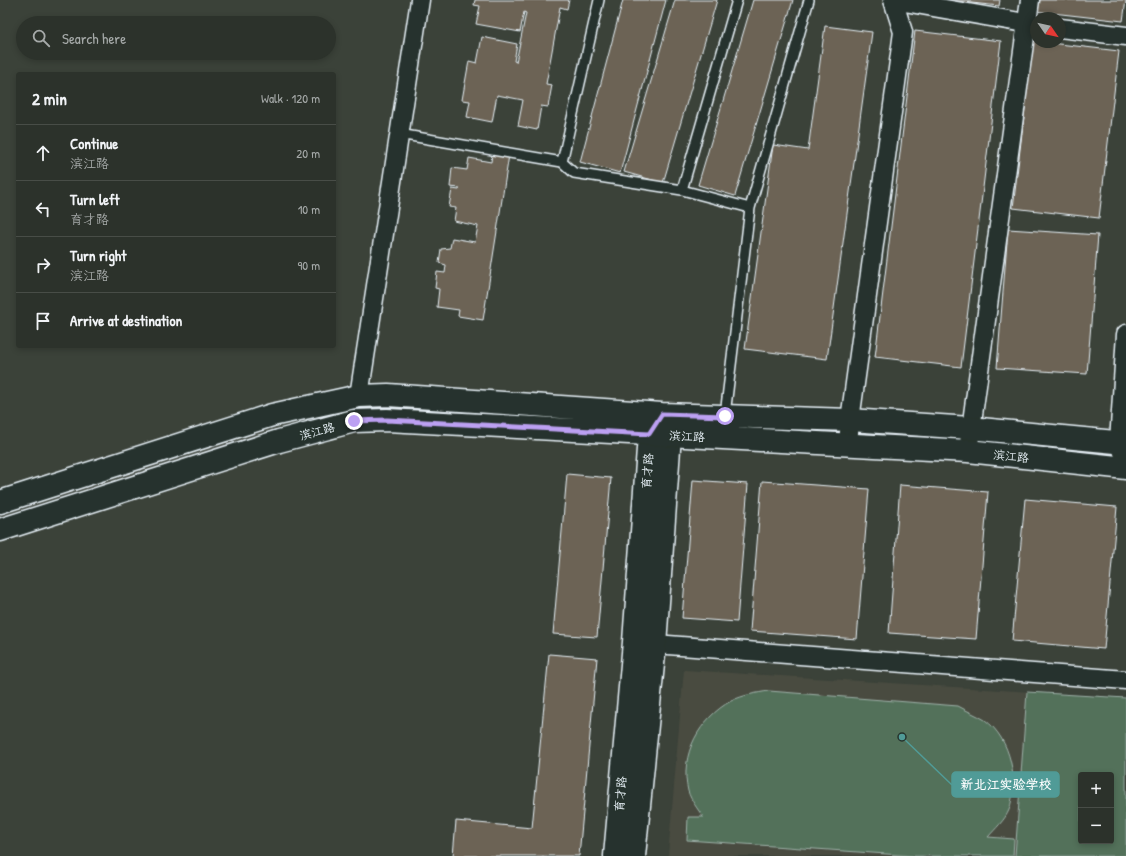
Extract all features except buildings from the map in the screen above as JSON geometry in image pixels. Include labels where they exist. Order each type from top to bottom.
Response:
[{"type":"main road","name":"滨江路","points":[[0,502],[272,415],[359,396],[388,395],[662,414],[850,420],[970,428],[1124,449]]},
{"type":"main road","name":"育才路","points":[[634,856],[644,643],[662,414]]},
{"type":"main road","name":"滨江路","points":[[0,530],[280,441],[354,421],[387,420],[968,451],[1126,468]]},
{"type":"main road","name":"育才路","points":[[615,856],[644,643]]},
{"type":"street","points":[[359,396],[420,0]]},
{"type":"street","points":[[848,445],[850,420],[903,32],[893,0],[1030,24]]},
{"type":"street","points":[[1030,0],[1030,12]]},
{"type":"street","points":[[1066,29],[1126,36]]},
{"type":"street","points":[[968,451],[970,428],[1030,31]]},
{"type":"street","points":[[1124,449],[1126,334]]},
{"type":"street","points":[[644,643],[1126,680]]},
{"type":"lane","points":[[562,162],[599,0]]},
{"type":"lane","points":[[682,190],[737,0]]},
{"type":"lane","points":[[725,416],[750,208],[809,0]]},
{"type":"lane","points":[[399,134],[562,162],[574,173],[682,190],[750,208]]},
{"type":"shaded area","points":[[684,670],[1126,698],[1126,856],[668,856]]},
{"type":"green space","points":[[769,691],[958,706],[985,720],[994,728],[1007,749],[1013,774],[1012,799],[1009,810],[1000,824],[988,837],[1014,839],[1013,856],[915,856],[687,840],[688,817],[703,817],[689,795],[686,777],[689,751],[694,739],[701,727],[720,708],[736,699],[754,693]]},
{"type":"green space","points":[[1027,692],[1126,698],[1126,856],[1015,856]]},
{"type":"place","name":"新北江实验学校","points":[[902,737]]},
{"type":"route","points":[[354,421],[387,420],[649,434],[662,414],[725,416]]}]
